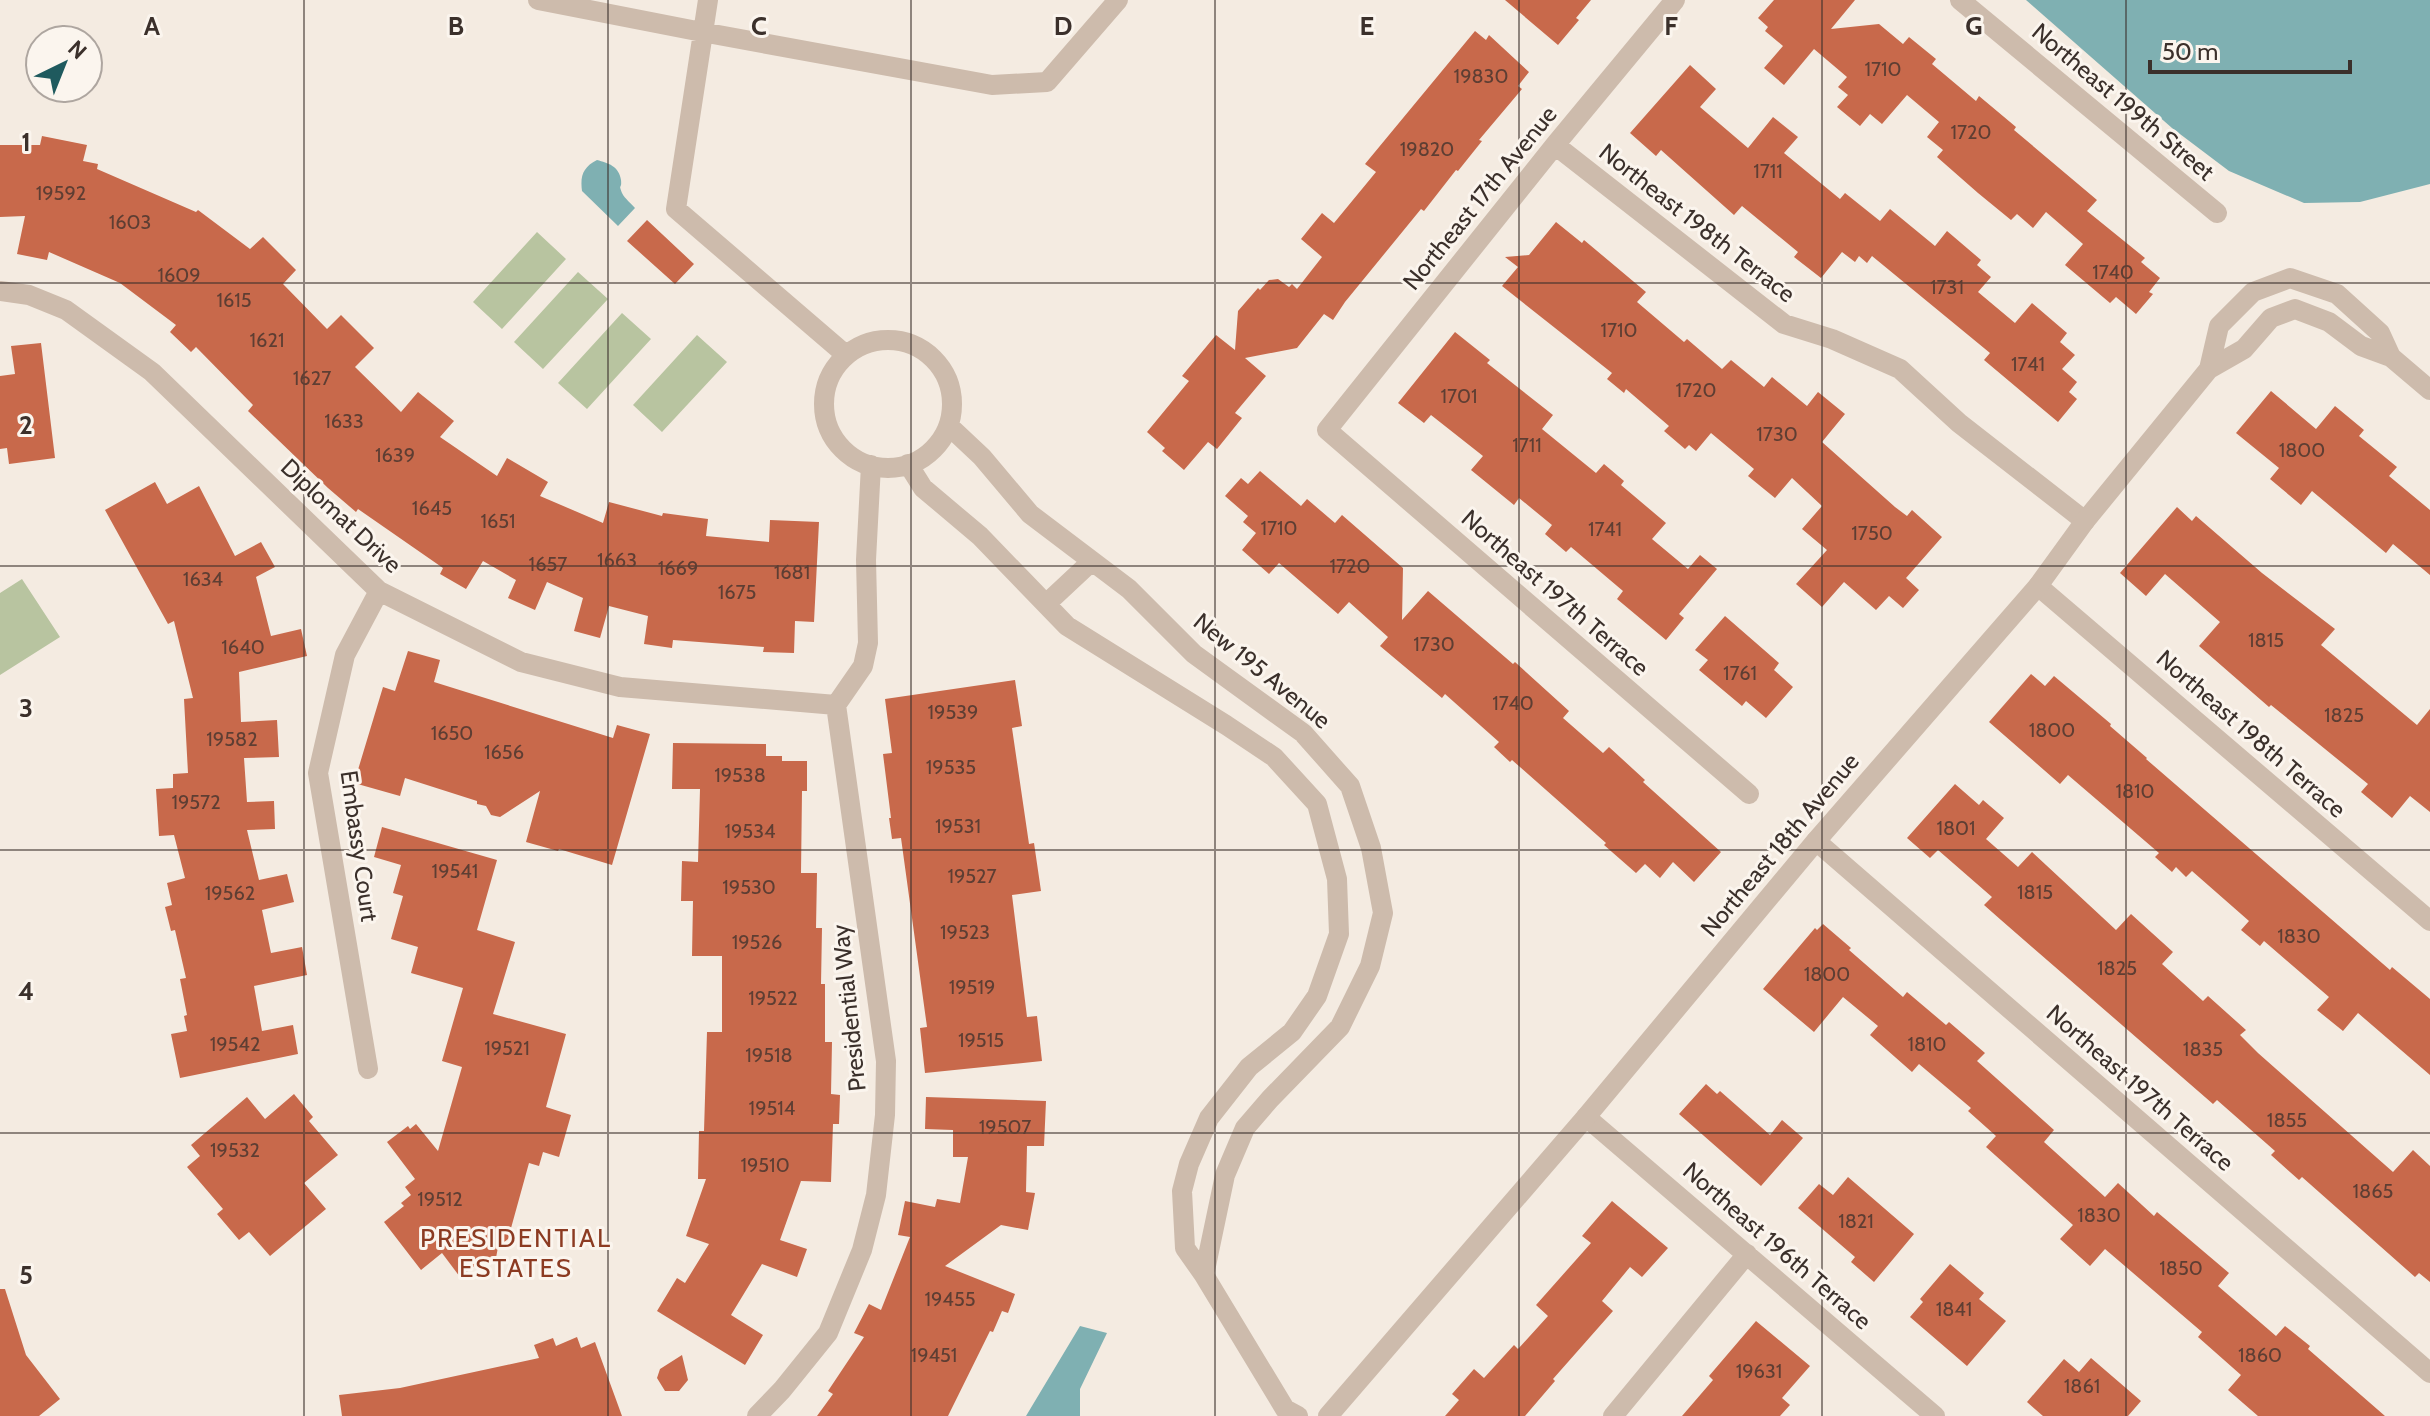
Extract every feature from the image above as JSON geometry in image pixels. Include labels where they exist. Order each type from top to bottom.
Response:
[{"type":"street","points":[[538,0],[992,85],[1047,82],[1118,0]]},
{"type":"street","points":[[708,0],[676,209],[846,355]]},
{"type":"street","name":"Northeast 17th Avenue","points":[[1327,430],[1675,0]]},
{"type":"street","name":"Northeast 199th Street","points":[[1960,0],[2217,213]]},
{"type":"street","name":"Northeast 198th Terrace","points":[[1555,145],[1784,324],[1832,339],[1900,369],[1959,423],[2085,521]]},
{"type":"street","name":"Northeast 18th Avenue","points":[[2209,369],[2219,326],[2253,292],[2290,278],[2337,294],[2380,333],[2391,357]]},
{"type":"street","name":"Diplomat Drive","points":[[0,291],[29,295],[66,310],[152,372],[379,591],[521,662],[620,687],[836,705]]},
{"type":"street","name":"Northeast 18th Avenue","points":[[1328,1416],[1586,1117],[1816,841],[2038,586],[2085,521],[2209,369],[2244,349],[2271,318],[2295,309],[2329,322],[2361,346],[2391,357]]},
{"type":"street","points":[[883,340],[904,342],[923,350],[938,364],[949,383],[952,404],[949,426],[938,445],[922,459],[908,464],[871,465],[842,448],[830,431],[824,411],[825,391],[833,371],[846,355],[864,345],[883,340]]},
{"type":"street","points":[[2391,357],[2430,390]]},
{"type":"street","name":"New 195 Avenue","points":[[949,426],[982,457],[1030,514],[1129,589],[1194,654],[1303,733],[1350,786],[1371,848],[1383,913],[1370,966],[1340,1027],[1245,1128],[1225,1175],[1204,1275]]},
{"type":"street","name":"Northeast 197th Terrace","points":[[1327,430],[1749,794]]},
{"type":"street","points":[[908,464],[923,488],[980,536],[1067,626],[1274,757],[1317,804],[1337,879],[1339,934],[1317,996],[1292,1032],[1249,1067],[1209,1118],[1189,1164],[1182,1191],[1185,1248],[1285,1409],[1298,1416]]},
{"type":"street","points":[[836,705],[863,666],[868,643],[866,560],[871,465]]},
{"type":"street","points":[[1046,604],[1092,561]]},
{"type":"street","name":"Northeast 198th Terrace","points":[[2038,586],[2430,921]]},
{"type":"street","name":"Embassy Court","points":[[368,1069],[318,773],[345,655],[379,591]]},
{"type":"street","name":"Presidential Way","points":[[757,1416],[828,1333],[862,1250],[876,1195],[885,1115],[886,1061],[836,705]]},
{"type":"street","name":"Northeast 197th Terrace","points":[[1816,841],[2430,1373]]},
{"type":"street","name":"Northeast 196th Terrace","points":[[1586,1117],[1935,1416]]},
{"type":"street","points":[[1613,1416],[1747,1254]]},
{"type":"street","name":"Northeast 18th Avenue","points":[[1337,1416],[1385,1352]]},
{"type":"green space","points":[[537,232],[566,259],[502,329],[473,302]]},
{"type":"green space","points":[[578,272],[608,299],[543,369],[514,342]]},
{"type":"green space","points":[[622,313],[651,339],[587,409],[558,383]]},
{"type":"green space","points":[[697,335],[727,362],[662,432],[633,405]]},
{"type":"green space","points":[[22,579],[60,637],[0,675],[0,593]]},
{"type":"water","points":[[2026,0],[2430,0],[2430,184],[2360,202],[2304,203],[2229,171],[2172,128]]},
{"type":"water","points":[[597,160],[618,171],[622,193],[635,208],[618,226],[582,191],[584,172]]},
{"type":"water","points":[[1080,1326],[1107,1333],[1080,1389],[1080,1416],[1026,1416]]},
{"type":"building","points":[[1505,0],[1591,0],[1558,45]]},
{"type":"building","points":[[1774,0],[1855,0],[1831,29],[1879,24],[1903,44],[1909,37],[1936,59],[1932,64],[1976,101],[1979,96],[2097,200],[2087,211],[2145,258],[2141,262],[2160,278],[2149,292],[2153,294],[2136,314],[2116,297],[2110,303],[2065,265],[2083,244],[2046,212],[2033,228],[2017,214],[2011,220],[1978,193],[1937,157],[1943,150],[1927,137],[1939,122],[1907,95],[1882,124],[1870,114],[1860,126],[1837,107],[1848,95],[1838,87],[1847,77],[1814,49],[1784,85],[1764,68],[1783,46],[1765,31],[1768,27],[1758,18]]},
{"type":"building","points":[[1475,31],[1486,40],[1489,35],[1529,72],[1518,86],[1522,89],[1333,320],[1324,314],[1297,348],[1245,358],[1266,376],[1235,413],[1242,418],[1217,449],[1208,442],[1184,470],[1162,451],[1165,448],[1147,432],[1189,381],[1182,376],[1216,335],[1235,350],[1238,311],[1258,288],[1260,290],[1269,280],[1278,279],[1297,289],[1322,257],[1301,239],[1322,213],[1334,223],[1376,172],[1365,164]]},
{"type":"building","points":[[1690,65],[1716,89],[1700,107],[1748,148],[1773,117],[1798,137],[1784,153],[1840,199],[1845,193],[1880,221],[1890,209],[1935,246],[1947,231],[1981,260],[1977,265],[1991,277],[1978,292],[2015,323],[2032,303],[2067,333],[2060,342],[2075,355],[2062,369],[2077,382],[2069,392],[2077,399],[2058,422],[1984,360],[1990,353],[1872,256],[1867,263],[1859,256],[1855,262],[1842,252],[1821,278],[1794,257],[1798,252],[1742,206],[1734,215],[1661,150],[1656,156],[1630,133]]},
{"type":"building","points":[[42,136],[87,145],[83,161],[98,164],[97,169],[196,212],[198,210],[250,249],[263,237],[296,270],[283,284],[327,329],[341,315],[374,348],[355,367],[401,412],[418,392],[454,421],[440,437],[497,476],[507,458],[548,482],[540,496],[603,523],[609,502],[662,516],[663,513],[708,519],[706,536],[769,542],[770,520],[819,522],[814,622],[795,621],[794,653],[763,652],[764,647],[673,640],[672,648],[644,644],[648,616],[609,606],[600,638],[574,631],[583,598],[547,582],[535,610],[508,598],[516,580],[483,561],[466,589],[440,574],[443,568],[358,509],[356,512],[328,488],[248,411],[253,405],[196,347],[191,352],[170,332],[176,325],[120,283],[49,252],[47,260],[17,254],[25,216],[0,217],[0,145],[40,145]]},
{"type":"building","points":[[647,220],[694,264],[675,284],[627,241]]},
{"type":"building","points":[[1556,222],[1582,243],[1584,240],[1646,292],[1637,302],[1722,369],[1731,360],[1764,387],[1772,377],[1807,406],[1818,392],[1845,414],[1822,442],[1895,507],[1907,516],[1912,510],[1942,537],[1906,578],[1919,590],[1903,608],[1889,596],[1876,610],[1844,582],[1822,607],[1796,584],[1827,550],[1802,529],[1822,506],[1792,478],[1775,498],[1748,476],[1754,469],[1711,433],[1696,451],[1689,445],[1685,449],[1664,431],[1669,426],[1626,389],[1624,393],[1607,379],[1612,373],[1502,286],[1518,267],[1505,257],[1529,255]]},
{"type":"building","points":[[1455,332],[1490,360],[1487,363],[1553,415],[1542,429],[1596,473],[1604,464],[1624,481],[1621,485],[1666,523],[1652,539],[1688,569],[1700,555],[1717,569],[1679,614],[1684,618],[1666,640],[1617,599],[1623,591],[1571,547],[1566,552],[1545,534],[1552,525],[1519,498],[1514,505],[1471,470],[1483,456],[1431,415],[1424,423],[1398,403]]},
{"type":"building","points":[[41,343],[55,458],[9,464],[7,448],[0,449],[0,376],[15,374],[11,346]]},
{"type":"building","points":[[2271,391],[2316,429],[2335,406],[2364,430],[2359,436],[2397,467],[2389,476],[2430,510],[2430,575],[2393,544],[2386,553],[2312,491],[2301,505],[2270,479],[2279,468],[2236,433]]},
{"type":"building","points":[[1260,471],[1301,506],[1307,499],[1335,523],[1342,515],[1403,568],[1402,620],[1428,591],[1569,711],[1563,718],[1603,753],[1609,747],[1721,852],[1694,882],[1673,862],[1660,878],[1645,864],[1636,873],[1512,760],[1510,762],[1494,747],[1499,742],[1445,694],[1442,698],[1380,646],[1388,637],[1349,602],[1338,614],[1279,563],[1269,574],[1242,550],[1256,533],[1243,522],[1248,516],[1225,496],[1241,478],[1248,484]]},
{"type":"building","points":[[155,482],[167,504],[199,486],[235,556],[261,542],[275,567],[256,577],[271,636],[301,629],[307,656],[239,672],[241,722],[277,720],[279,757],[244,758],[247,802],[274,801],[275,829],[247,830],[259,880],[287,874],[294,902],[262,910],[271,953],[302,947],[307,975],[254,986],[262,1031],[293,1025],[298,1054],[180,1078],[171,1034],[187,1031],[180,979],[186,978],[175,930],[171,931],[165,907],[172,905],[167,883],[185,878],[174,835],[159,836],[156,789],[173,788],[173,774],[188,773],[184,699],[193,698],[174,621],[168,624],[105,510]]},
{"type":"building","points":[[2177,507],[2192,521],[2196,516],[2262,573],[2335,629],[2321,645],[2417,725],[2430,709],[2430,812],[2410,796],[2392,818],[2361,792],[2368,784],[2271,705],[2269,707],[2199,646],[2220,622],[2165,574],[2146,596],[2120,573]]},
{"type":"building","points":[[1725,616],[1779,663],[1774,670],[1793,687],[1766,718],[1746,701],[1742,706],[1699,670],[1708,660],[1695,650]]},
{"type":"building","points":[[408,651],[440,660],[434,682],[613,738],[617,725],[650,734],[612,865],[526,842],[540,791],[500,817],[491,815],[486,806],[477,804],[477,801],[405,778],[400,796],[354,783],[383,687],[395,691]]},
{"type":"building","points":[[2031,674],[2045,686],[2054,676],[2390,970],[2392,967],[2430,999],[2430,1075],[2358,1013],[2343,1031],[2317,1010],[2329,997],[2264,941],[2260,946],[2241,930],[2249,921],[2192,871],[2186,877],[2176,867],[2172,872],[2155,857],[2159,853],[2068,775],[2060,784],[1989,722]]},
{"type":"building","points":[[1015,680],[1022,726],[1012,728],[1029,844],[1034,843],[1041,891],[1012,895],[1027,1017],[1037,1016],[1042,1061],[925,1073],[920,1028],[927,1027],[901,838],[892,839],[889,818],[883,754],[892,753],[885,699]]},
{"type":"building","points":[[673,743],[766,744],[766,756],[782,756],[782,761],[807,761],[807,791],[802,791],[801,873],[817,873],[816,928],[822,928],[821,984],[825,984],[825,1042],[832,1042],[831,1094],[840,1095],[839,1124],[833,1124],[831,1182],[801,1181],[780,1240],[807,1249],[797,1277],[762,1264],[731,1315],[763,1335],[745,1365],[657,1311],[677,1278],[685,1283],[709,1244],[686,1236],[706,1179],[698,1179],[699,1131],[704,1131],[707,1032],[722,1032],[722,956],[692,956],[693,901],[681,901],[682,861],[698,862],[700,789],[672,789]]},
{"type":"building","points":[[1955,784],[1979,805],[1983,800],[2004,818],[1986,839],[2018,867],[2032,852],[2116,930],[2131,914],[2173,952],[2162,964],[2203,1001],[2208,996],[2246,1030],[2240,1035],[2258,1053],[2393,1172],[2413,1150],[2430,1166],[2430,1282],[2419,1273],[2415,1277],[2302,1177],[2299,1180],[2271,1155],[2275,1151],[2217,1100],[2213,1104],[2001,920],[1984,905],[1992,897],[1938,850],[1930,858],[1907,838]]},
{"type":"building","points":[[382,827],[497,860],[477,930],[515,942],[493,1014],[566,1034],[546,1107],[571,1115],[559,1157],[543,1152],[539,1166],[529,1163],[508,1239],[498,1247],[496,1258],[488,1265],[477,1264],[460,1277],[442,1253],[421,1270],[384,1222],[404,1206],[401,1203],[411,1195],[405,1187],[415,1179],[387,1142],[408,1126],[410,1129],[416,1124],[438,1151],[462,1067],[442,1061],[463,988],[411,973],[418,947],[391,939],[403,896],[393,893],[401,865],[374,857]]},
{"type":"building","points":[[1823,924],[1903,997],[1907,992],[1985,1053],[1977,1061],[2054,1130],[2044,1142],[2105,1197],[2118,1183],[2154,1216],[2157,1212],[2229,1273],[2218,1286],[2276,1336],[2285,1326],[2385,1416],[2258,1416],[2228,1390],[2241,1375],[2198,1337],[2202,1332],[2105,1249],[2090,1266],[2060,1239],[2073,1225],[1986,1147],[1996,1136],[1968,1111],[1971,1108],[1919,1064],[1912,1072],[1870,1035],[1878,1026],[1843,997],[1814,1032],[1763,989],[1815,928],[1817,930]]},
{"type":"building","points":[[1706,1084],[1717,1094],[1720,1091],[1770,1135],[1782,1120],[1803,1138],[1761,1186],[1679,1114]]},
{"type":"building","points":[[294,1094],[313,1117],[309,1121],[338,1155],[304,1183],[326,1209],[270,1256],[249,1232],[239,1240],[217,1214],[223,1209],[187,1167],[200,1156],[191,1145],[247,1097],[265,1119]]},
{"type":"building","points":[[926,1097],[1046,1101],[1044,1146],[1027,1146],[1026,1192],[1035,1193],[1028,1230],[1001,1225],[945,1266],[1015,1294],[1008,1313],[1002,1311],[993,1332],[990,1331],[948,1416],[817,1416],[833,1394],[828,1391],[864,1337],[854,1333],[869,1304],[881,1310],[910,1237],[898,1235],[905,1201],[935,1207],[937,1199],[960,1203],[968,1157],[953,1157],[953,1130],[925,1129]]},
{"type":"building","points":[[1848,1177],[1914,1234],[1874,1282],[1851,1262],[1855,1257],[1798,1208],[1819,1184],[1833,1195]]},
{"type":"building","points":[[1612,1201],[1668,1248],[1642,1277],[1630,1267],[1602,1301],[1613,1311],[1525,1416],[1445,1416],[1459,1400],[1452,1394],[1474,1369],[1484,1378],[1514,1345],[1518,1349],[1548,1316],[1536,1305],[1591,1243],[1582,1236]]},
{"type":"building","points":[[1950,1264],[1984,1293],[1979,1299],[2006,1321],[1967,1366],[1910,1317],[1923,1302],[1920,1299]]},
{"type":"building","points":[[0,1289],[5,1289],[26,1355],[60,1399],[39,1416],[0,1416]]},
{"type":"building","points":[[1756,1321],[1810,1366],[1782,1398],[1790,1405],[1780,1416],[1682,1416],[1713,1380],[1709,1376]]},
{"type":"building","points":[[577,1337],[581,1348],[595,1342],[622,1416],[342,1416],[339,1395],[400,1388],[539,1358],[534,1345],[553,1338],[556,1346]]},
{"type":"building","points":[[682,1355],[688,1380],[679,1391],[665,1391],[657,1378],[660,1369]]},
{"type":"building","points":[[2091,1358],[2141,1401],[2128,1416],[2043,1416],[2027,1402],[2064,1359],[2079,1372]]},
{"type":"district","name":"PRESIDENTIAL ESTATES","points":[[516,1253]]}]
